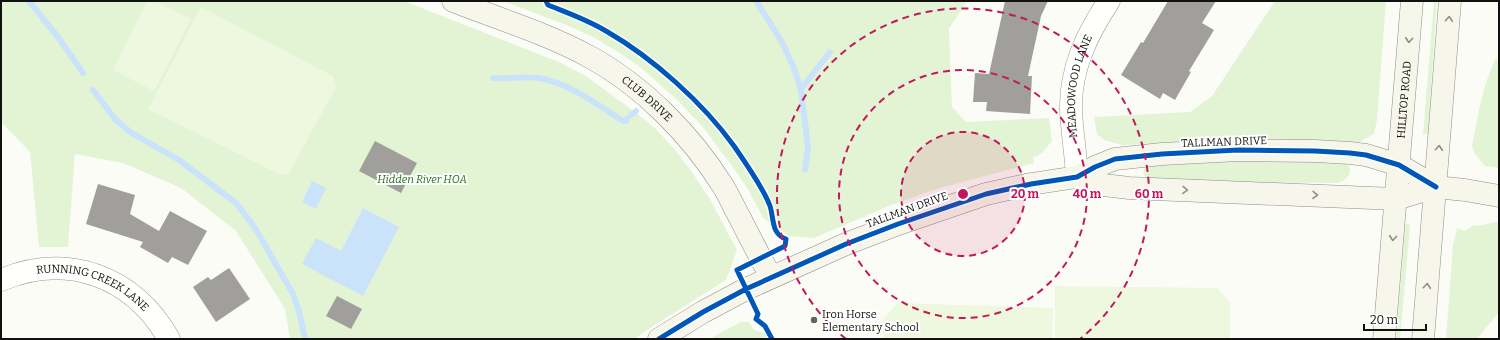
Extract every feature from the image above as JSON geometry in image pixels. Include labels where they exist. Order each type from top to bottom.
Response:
[{"type":"street","name":"CLUB DRIVE","points":[[453,1],[539,33],[591,57],[634,87],[677,127],[708,163],[724,188],[771,277]]},
{"type":"street","name":"MEADOWOOD LANE","points":[[1077,177],[1071,111],[1073,80],[1082,51],[1098,18],[1109,1]]},
{"type":"street","name":"HILLTOP ROAD","points":[[1384,339],[1412,1]]},
{"type":"street","points":[[1423,339],[1450,1]]},
{"type":"street","name":"TALLMAN DRIVE","points":[[659,339],[703,312],[771,277],[846,244],[963,201],[1013,188],[1077,177],[1095,167],[1115,159],[1162,154],[1232,150],[1292,150],[1366,155],[1399,165],[1436,187]]},
{"type":"street","name":"TALLMAN DRIVE","points":[[1077,177],[1104,185],[1129,188],[1396,199],[1436,187],[1499,196]]},
{"type":"street","name":"RUNNING CREEK LANE","points":[[1,280],[28,271],[48,268],[72,269],[98,276],[116,283],[134,295],[153,315],[169,339]]},
{"type":"green space","name":"Hidden River HOA","points":[[1,1],[404,1],[559,62],[586,76],[639,115],[656,129],[676,151],[694,175],[711,201],[737,250],[726,280],[634,339],[290,339],[285,309],[236,231],[181,188],[123,163],[75,154],[68,247],[39,247],[30,152],[1,122]]},
{"type":"green space","points":[[147,1],[155,1],[191,19],[154,91],[113,70]]},
{"type":"green space","points":[[503,1],[967,1],[949,29],[952,107],[966,122],[1049,118],[1052,141],[1042,153],[1033,158],[1034,163],[936,189],[889,206],[814,238],[789,236],[763,218],[749,191],[702,126],[676,99],[640,67],[593,37],[564,24]]},
{"type":"green space","points":[[1275,1],[1386,1],[1377,120],[1374,134],[1356,144],[1176,143],[1122,145],[1104,140],[1097,134],[1094,117],[1190,112],[1212,96]]},
{"type":"green space","points":[[1434,1],[1437,1],[1428,134],[1423,134]]},
{"type":"green space","points":[[201,7],[333,76],[336,87],[289,173],[281,175],[148,109]]},
{"type":"green space","points":[[1496,58],[1499,62],[1499,168],[1485,166],[1475,154],[1472,146],[1487,79]]},
{"type":"green space","points":[[1213,158],[1345,162],[1350,168],[1350,171],[1348,177],[1338,183],[1188,182],[1147,178],[1143,174],[1145,166]]},
{"type":"green space","points":[[1499,222],[1499,312],[1477,339],[1446,339],[1453,245],[1457,228],[1465,231],[1473,225],[1478,226]]},
{"type":"green space","points":[[1406,223],[1409,224],[1410,227],[1400,339],[1396,339],[1405,227]]},
{"type":"green space","points":[[1055,286],[1217,288],[1230,302],[1230,339],[1055,339]]},
{"type":"green space","points":[[898,303],[1053,308],[1052,339],[883,339],[884,318]]},
{"type":"green space","points":[[741,322],[749,322],[754,330],[766,334],[768,339],[709,339]]},
{"type":"water","points":[[312,181],[326,188],[316,209],[302,202]]},
{"type":"water","points":[[363,208],[399,227],[363,296],[302,264],[316,238],[341,251]]},
{"type":"building","points":[[1005,1],[1048,1],[1041,16],[1028,76],[1032,76],[1030,114],[986,111],[987,102],[973,102],[975,73],[989,74]]},
{"type":"building","points":[[1168,1],[1216,1],[1202,23],[1214,30],[1189,71],[1191,72],[1175,100],[1163,93],[1160,99],[1121,75],[1141,42],[1143,43]]},
{"type":"building","points":[[375,141],[417,163],[401,193],[359,171]]},
{"type":"building","points":[[98,184],[135,195],[130,214],[159,231],[170,211],[207,231],[188,265],[172,257],[168,263],[140,247],[143,242],[86,224]]},
{"type":"building","points":[[229,268],[250,299],[216,322],[193,287],[208,277],[211,280]]},
{"type":"building","points":[[337,296],[362,309],[351,329],[326,316]]},
{"type":"waterway","points":[[29,1],[58,37],[83,73]]},
{"type":"waterway","points":[[756,1],[782,42],[793,66],[801,89],[808,147],[805,170]]},
{"type":"waterway","points":[[801,89],[830,52]]},
{"type":"waterway","points":[[493,78],[533,77],[550,81],[583,95],[623,121],[626,121],[627,119]]},
{"type":"waterway","points":[[93,90],[115,119],[130,132],[179,160],[236,203],[255,228],[293,294],[299,311],[305,339]]},
{"type":"waterway","points":[[631,115],[636,111]]},
{"type":"cycle path","points":[[546,1],[548,5],[585,20],[606,31],[624,42],[659,68],[676,82],[708,114],[722,130],[749,168],[770,206],[775,230],[781,237],[786,239],[785,246],[737,270],[758,314],[756,319],[765,326],[772,339]]},
{"type":"cycle path","points":[[659,339],[703,312],[746,289],[846,244],[898,224],[986,194],[1031,184],[1077,177],[1095,167],[1115,159],[1162,154],[1238,150],[1350,153],[1366,155],[1399,165],[1436,187]]},
{"type":"place","name":"Iron Horse Elementary School","points":[[814,320]]}]
